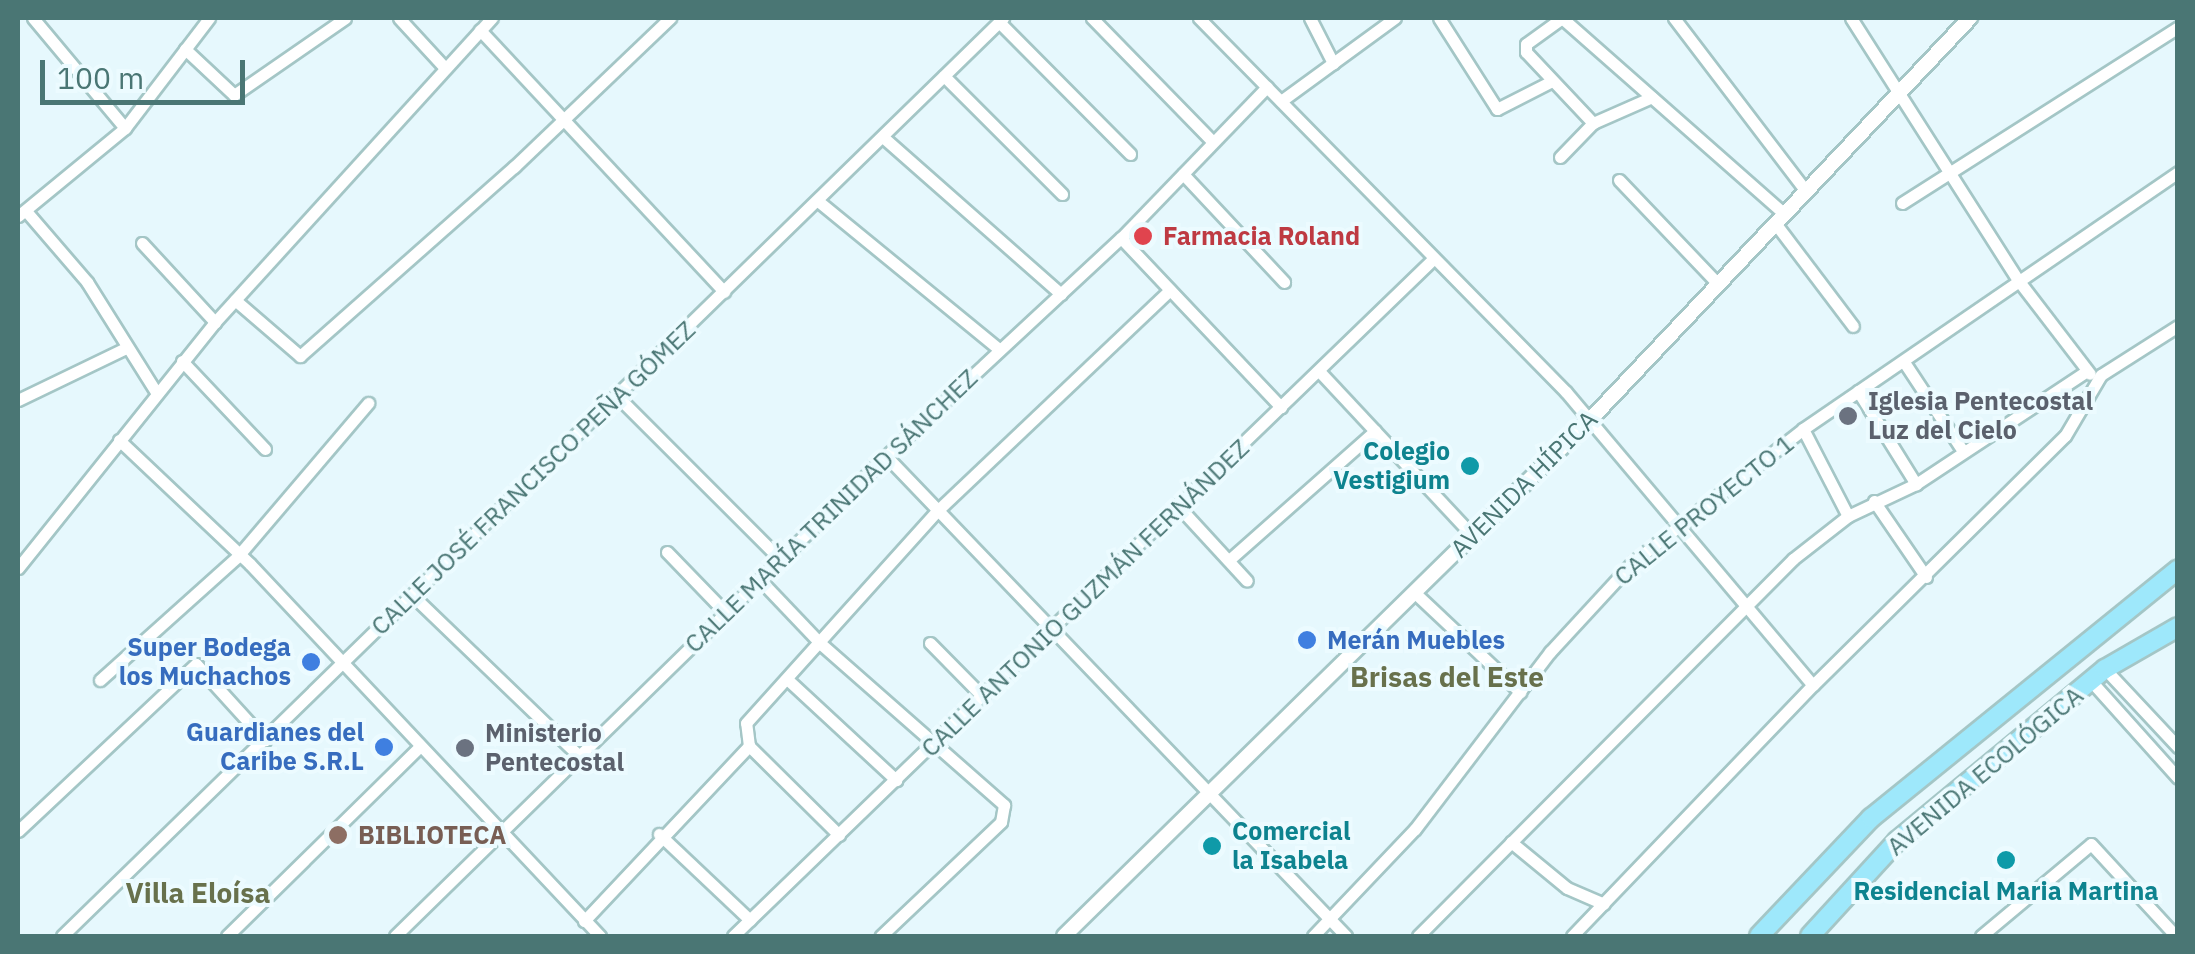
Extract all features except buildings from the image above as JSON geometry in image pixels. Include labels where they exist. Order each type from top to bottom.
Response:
[{"type":"main road","points":[[1760,936],[1871,818],[2178,569]]},
{"type":"main road","name":"AVENIDA ECOLÓGICA","points":[[1810,936],[1896,841],[2098,675],[2178,627]]},
{"type":"street","points":[[33,18],[125,128]]},
{"type":"street","points":[[156,392],[124,348],[87,282],[22,214],[125,128],[209,18]]},
{"type":"street","points":[[185,49],[234,95],[345,18]]},
{"type":"street","points":[[398,18],[446,68]]},
{"type":"street","points":[[18,568],[215,322],[492,18]]},
{"type":"street","points":[[235,300],[300,356],[562,123],[670,18]]},
{"type":"street","points":[[1092,18],[1212,141]]},
{"type":"street","points":[[1199,18],[1589,420],[1813,684]]},
{"type":"street","points":[[1310,18],[1333,63]]},
{"type":"street","points":[[1282,102],[1394,18]]},
{"type":"street","points":[[1439,18],[1497,109],[1552,82]]},
{"type":"street","points":[[1593,123],[1552,82],[1526,47],[1562,18],[1780,218],[1853,326]]},
{"type":"street","points":[[1674,18],[1806,191]]},
{"type":"street","points":[[1851,18],[2018,280],[2084,373]]},
{"type":"street","name":"AVENIDA HÍPICA","points":[[1064,936],[1589,420],[1970,18]]},
{"type":"street","points":[[1001,20],[1130,154]]},
{"type":"street","name":"CALLE JOSÉ FRANCISCO PEÑA GÓMEZ","points":[[62,936],[1001,20]]},
{"type":"street","points":[[1902,203],[2178,26]]},
{"type":"street","points":[[480,30],[562,123],[724,292]]},
{"type":"street","points":[[944,76],[1062,194]]},
{"type":"street","name":"CALLE MARÍA TRINIDAD SÁNCHEZ","points":[[395,936],[886,456],[1121,238],[1267,87]]},
{"type":"street","points":[[1560,157],[1593,123],[1652,97]]},
{"type":"street","points":[[884,138],[1060,294]]},
{"type":"street","name":"CALLE PROYECTO 1","points":[[1313,936],[1415,829],[1520,692],[1633,562],[1682,528],[1803,429],[2178,172]]},
{"type":"street","points":[[1182,174],[1284,282]]},
{"type":"street","points":[[1619,180],[1718,284]]},
{"type":"street","points":[[818,201],[999,349]]},
{"type":"street","points":[[1121,238],[1281,407]]},
{"type":"street","points":[[142,243],[215,322]]},
{"type":"street","name":"CALLE ANTONIO GUZMÁN FERNÁNDEZ","points":[[733,936],[1434,258]]},
{"type":"street","points":[[839,836],[749,746],[746,723],[937,511],[1170,290]]},
{"type":"street","points":[[1572,936],[1813,684],[2065,436],[2102,375],[2178,326]]},
{"type":"street","points":[[18,400],[124,348]]},
{"type":"street","points":[[182,362],[265,449]]},
{"type":"street","points":[[1904,362],[1963,451]]},
{"type":"street","points":[[1319,371],[1472,535]]},
{"type":"street","points":[[1418,936],[1746,605],[1848,516],[1916,484],[2084,373],[2102,375]]},
{"type":"street","points":[[1858,391],[1916,484]]},
{"type":"street","points":[[617,396],[780,559]]},
{"type":"street","points":[[100,680],[238,556],[368,403]]},
{"type":"street","points":[[1803,429],[1848,516]]},
{"type":"street","points":[[1229,560],[1375,431]]},
{"type":"street","points":[[119,440],[238,556],[600,936]]},
{"type":"street","points":[[886,456],[1207,796],[1346,936]]},
{"type":"street","points":[[1874,501],[1926,577]]},
{"type":"street","points":[[1179,508],[1248,581]]},
{"type":"street","points":[[667,552],[726,613]]},
{"type":"street","points":[[760,580],[821,644],[936,742],[1006,814],[881,936]]},
{"type":"street","points":[[1414,592],[1520,692]]},
{"type":"street","points":[[412,595],[578,756]]},
{"type":"street","points":[[930,642],[983,697]]},
{"type":"street","points":[[18,831],[196,664],[265,740]]},
{"type":"street","points":[[2098,675],[2178,747]]},
{"type":"street","points":[[2098,675],[2176,772]]},
{"type":"street","points":[[787,679],[896,780]]},
{"type":"street","points":[[584,920],[659,834],[749,746]]},
{"type":"street","points":[[227,936],[418,748]]},
{"type":"street","points":[[659,834],[750,920]]},
{"type":"street","points":[[1511,842],[1566,888],[1604,904]]},
{"type":"street","points":[[1981,936],[2091,844],[2176,936]]},
{"type":"place","name":"Farmacia Roland","points":[[1143,236]]},
{"type":"place","name":"Iglesia Pentecostal Luz del Cielo","points":[[1848,416]]},
{"type":"place","name":"Colegio Vestigium","points":[[1470,466]]},
{"type":"place","name":"Merán Muebles","points":[[1307,640]]},
{"type":"place","name":"Super Bodega los Muchachos","points":[[311,662]]},
{"type":"place","name":"Guardianes del Caribe S.R.L","points":[[384,747]]},
{"type":"place","name":"Ministerio Pentecostal","points":[[465,748]]},
{"type":"place","name":"BIBLIOTECA","points":[[338,835]]},
{"type":"place","name":"Comercial la Isabela","points":[[1212,846]]},
{"type":"place","name":"Residencial Maria Martina","points":[[2006,860]]},
{"type":"district","name":"Brisas del Este","points":[[1447,677]]},
{"type":"district","name":"Villa Eloísa","points":[[198,893]]}]
